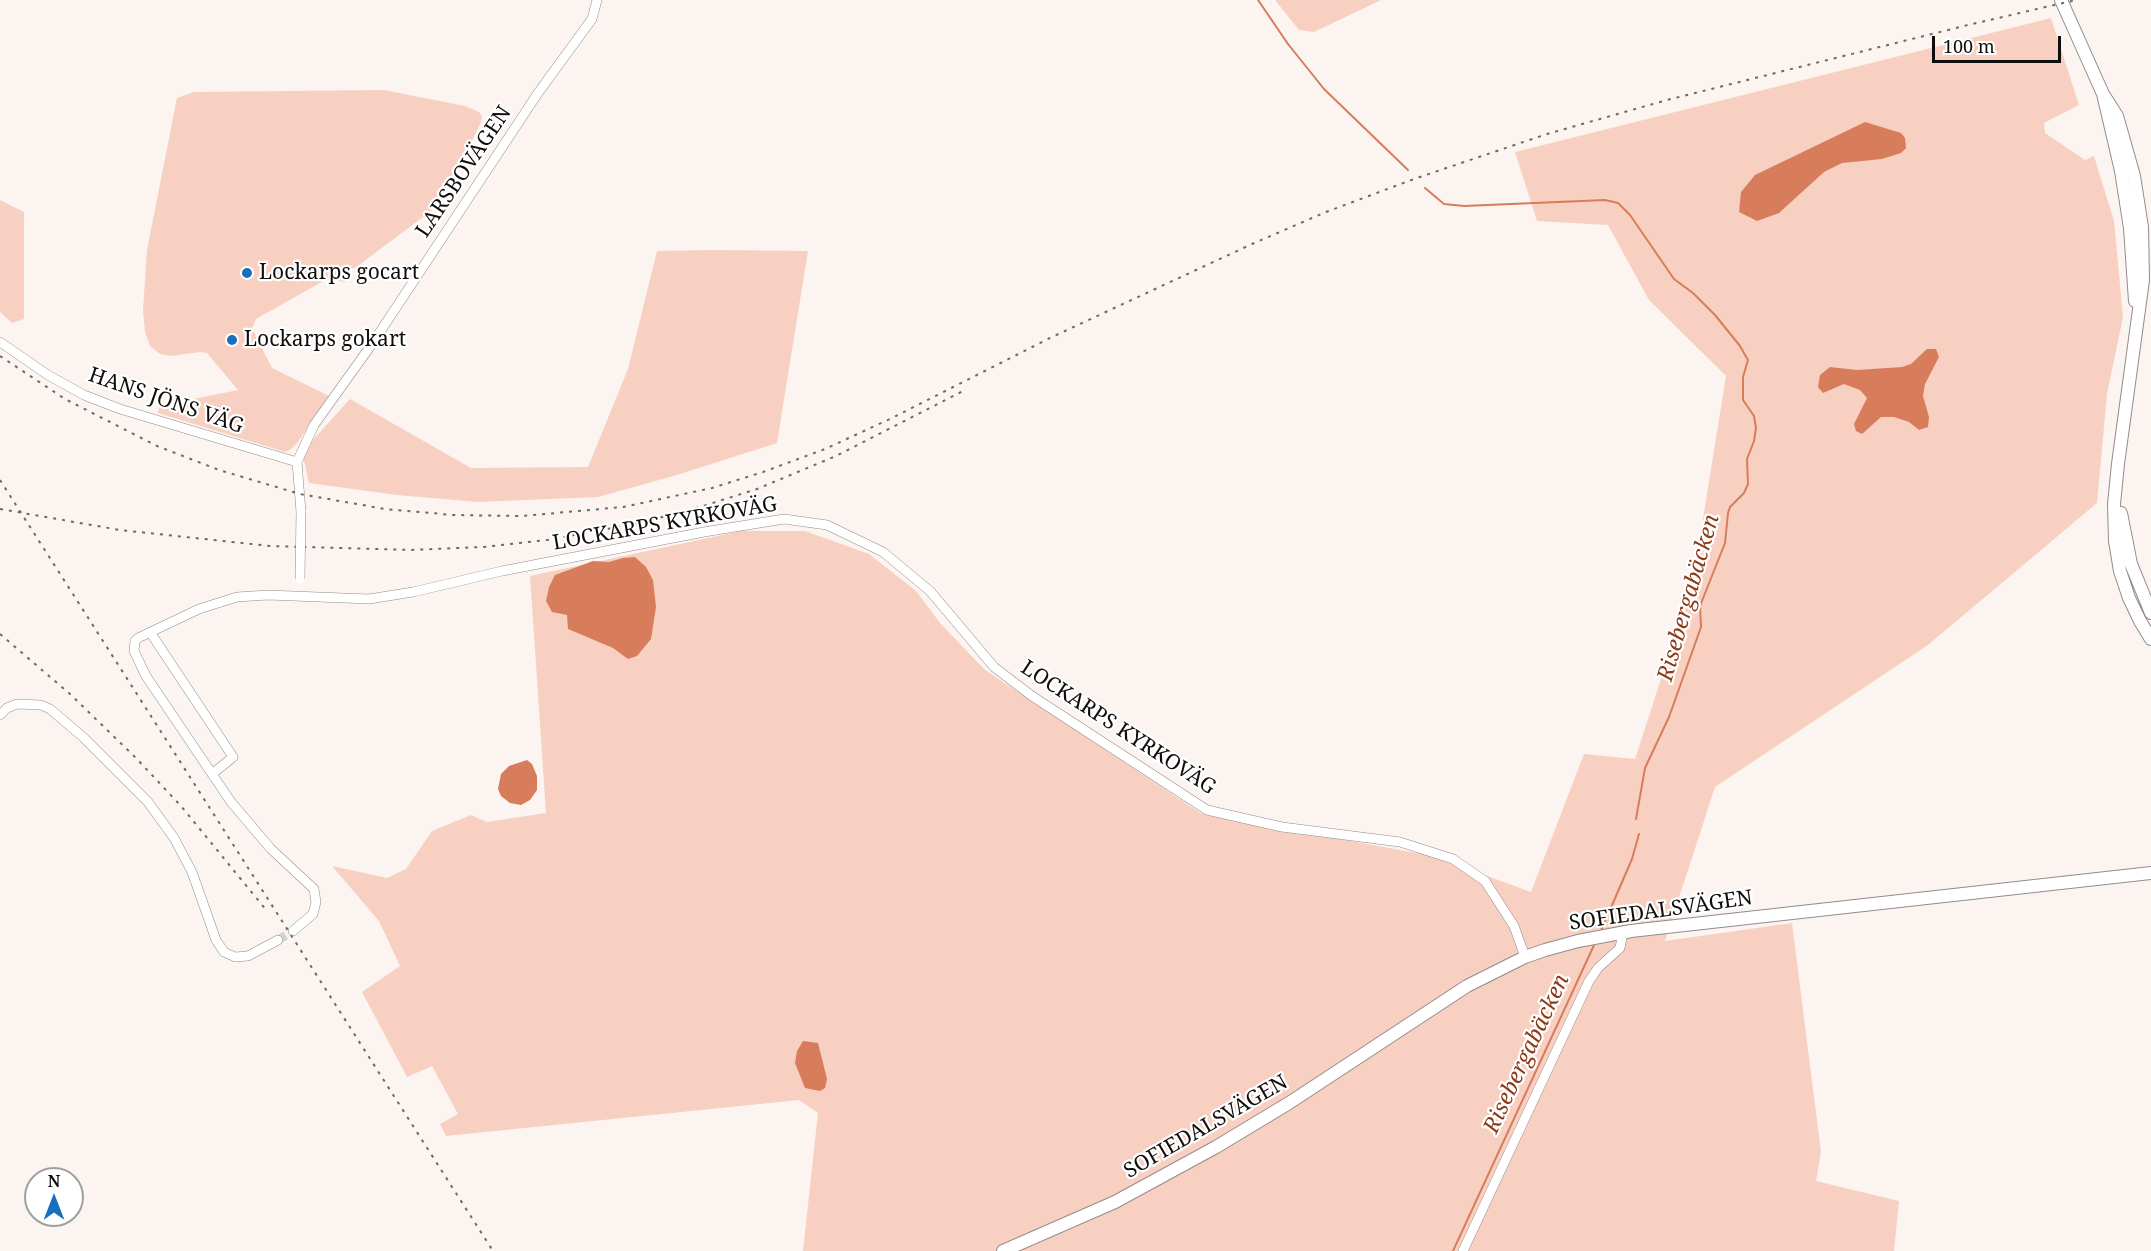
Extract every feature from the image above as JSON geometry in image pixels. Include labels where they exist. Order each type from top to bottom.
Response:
[{"type":"main road","points":[[2061,0],[2103,94],[2117,116],[2134,176],[2141,227],[2143,280],[2118,464],[2114,504],[2115,541],[2120,571],[2140,621],[2151,639]]},
{"type":"main road","points":[[2118,464],[2120,503],[2126,544],[2139,587],[2151,613]]},
{"type":"main road","name":"SOFIEDALSVÄGEN","points":[[1003,1251],[1116,1202],[1216,1147],[1290,1103],[1467,986],[1525,957],[1583,940],[1620,933],[2151,873]]},
{"type":"street","name":"LARSBOVÄGEN","points":[[301,597],[301,512],[297,462],[314,425],[372,344],[538,93],[592,19],[597,0]]},
{"type":"street","name":"HANS JÖNS VÄG","points":[[0,342],[48,375],[84,395],[153,419],[297,462]]},
{"type":"street","name":"LOCKARPS KYRKOVÄG","points":[[293,931],[313,914],[316,902],[314,889],[252,830],[231,802],[146,676],[134,651],[135,641],[199,609],[237,597],[268,595],[369,599],[704,532],[784,519],[827,525],[884,552],[930,591],[994,667],[1207,810],[1282,827],[1400,842],[1453,859],[1485,881],[1514,926],[1525,957]]},
{"type":"street","points":[[150,632],[233,757],[212,774]]},
{"type":"street","points":[[0,714],[17,704],[41,705],[51,709],[147,802],[174,838],[192,872],[216,940],[224,952],[235,957],[248,956],[278,940]]},
{"type":"street","points":[[1463,1251],[1589,981],[1598,968],[1620,948],[1620,933]]},
{"type":"shaded area","points":[[1275,0],[1381,0],[1314,32],[1299,30]]},
{"type":"shaded area","points":[[2051,18],[2079,105],[2044,123],[2045,133],[2085,160],[2094,156],[2114,221],[2123,317],[2107,394],[2097,503],[1928,645],[1715,787],[1665,941],[1792,923],[1821,1152],[1816,1181],[1899,1201],[1894,1251],[803,1251],[818,1113],[799,1100],[446,1136],[440,1124],[458,1114],[432,1066],[407,1077],[362,992],[400,966],[379,921],[332,866],[387,878],[406,869],[432,831],[471,815],[487,822],[546,813],[530,576],[741,531],[805,531],[869,554],[916,591],[940,623],[985,670],[1202,814],[1433,856],[1531,892],[1584,754],[1635,759],[1693,581],[1726,376],[1649,300],[1608,225],[1537,221],[1515,152]]},
{"type":"shaded area","name":"Lockarps gocart","points":[[384,90],[465,106],[479,112],[482,116],[481,122],[459,168],[431,211],[355,268],[349,269],[349,278],[345,282],[327,279],[256,319],[252,328],[272,368],[329,396],[298,442],[285,452],[158,413],[159,406],[238,390],[207,353],[171,356],[160,354],[150,346],[145,332],[143,310],[147,250],[177,98],[194,92]]},
{"type":"shaded area","points":[[1865,122],[1901,133],[1905,138],[1906,148],[1901,153],[1882,159],[1842,163],[1824,172],[1779,213],[1757,221],[1739,212],[1741,192],[1755,175]]},
{"type":"shaded area","points":[[0,200],[24,212],[24,319],[12,323],[0,312]]},
{"type":"shaded area","points":[[657,251],[808,251],[777,443],[598,497],[478,502],[397,495],[309,483],[302,452],[350,399],[471,468],[588,467],[628,369]]},
{"type":"shaded area","points":[[1927,349],[1936,349],[1939,357],[1925,384],[1923,396],[1929,417],[1928,427],[1919,430],[1909,422],[1894,417],[1881,417],[1862,434],[1856,431],[1854,424],[1867,398],[1860,390],[1844,384],[1823,393],[1818,387],[1820,375],[1830,367],[1857,370],[1902,367],[1911,364]]},
{"type":"shaded area","points":[[635,557],[646,567],[653,580],[656,607],[651,639],[637,656],[628,659],[613,648],[568,629],[567,615],[552,612],[546,601],[555,575],[593,561],[609,562]]},
{"type":"shaded area","points":[[527,760],[532,764],[537,776],[537,790],[530,800],[521,805],[510,803],[501,796],[498,789],[501,774],[509,766]]},
{"type":"shaded area","points":[[803,1041],[818,1043],[827,1079],[825,1088],[820,1091],[805,1088],[795,1063],[797,1051]]},
{"type":"waterway","name":"Risebergabäcken","points":[[1258,0],[1288,44],[1324,89],[1408,170]]},
{"type":"waterway","name":"Risebergabäcken","points":[[1425,188],[1444,204],[1464,206],[1605,200],[1618,203],[1630,215],[1674,279],[1693,293],[1715,315],[1740,346],[1748,360],[1743,377],[1743,400],[1754,416],[1756,428],[1747,459],[1748,484],[1744,493],[1730,507],[1725,543],[1700,606],[1701,627],[1669,717],[1645,768],[1636,819]]},
{"type":"waterway","name":"Risebergabäcken","points":[[1600,933],[1632,859],[1639,834]]},
{"type":"waterway","name":"Risebergabäcken","points":[[1453,1251],[1595,943]]},
{"type":"tunnel","points":[[278,940],[293,931]]},
{"type":"railway","points":[[0,356],[65,399],[157,446],[219,470],[300,494],[385,509],[453,515],[522,516],[623,507],[712,488],[825,449],[890,419],[1052,337],[1252,244],[1326,212],[1414,179],[1547,134],[1667,100],[2076,0]]},
{"type":"railway","points":[[0,509],[120,530],[270,546],[410,550],[483,547],[547,540],[640,523],[757,489],[836,456],[965,390]]},
{"type":"railway","points":[[0,480],[493,1251]]},
{"type":"railway","points":[[0,634],[70,694],[136,758],[181,806],[267,911]]},
{"type":"place","name":"Lockarps gocart","points":[[247,273]]},
{"type":"place","name":"Lockarps gokart","points":[[232,340]]}]
